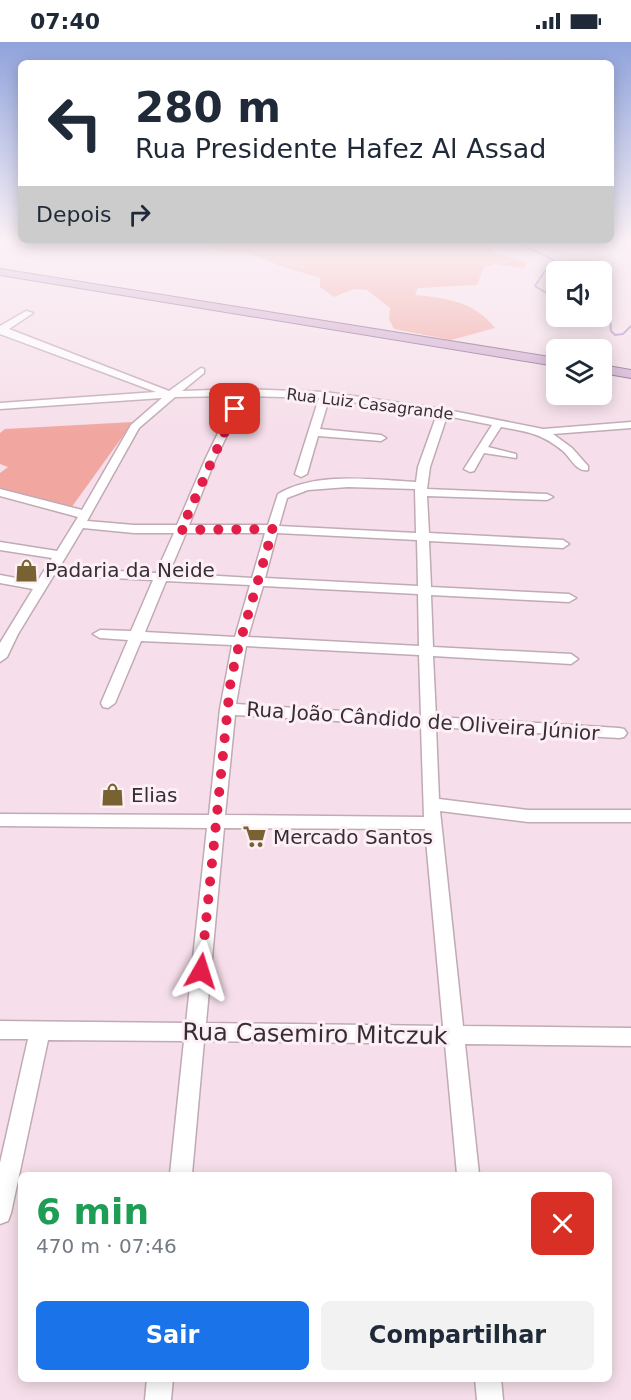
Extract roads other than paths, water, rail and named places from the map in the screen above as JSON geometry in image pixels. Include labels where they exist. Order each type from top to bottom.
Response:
[{"type":"main road","points":[[212,306],[546,360]]},
{"type":"main road","points":[[612,371],[631,374]]},
{"type":"street","points":[[1,330],[29,313]]},
{"type":"street","points":[[1,330],[171,394]]},
{"type":"street","points":[[0,657],[11,634],[82,519],[135,427],[171,394],[201,371]]},
{"type":"street","points":[[108,703],[181,530],[243,392]]},
{"type":"street","name":"Rua Luiz Casagrande","points":[[0,406],[171,394],[243,392],[325,395],[443,412],[543,432],[631,425]]},
{"type":"street","points":[[301,474],[325,395]]},
{"type":"street","points":[[443,412],[424,467],[421,489],[424,591],[431,804],[468,1172]]},
{"type":"street","points":[[470,469],[477,454],[482,450],[498,424]]},
{"type":"street","points":[[313,432],[381,438]]},
{"type":"street","points":[[543,432],[568,450],[584,468]]},
{"type":"street","points":[[482,450],[512,456]]},
{"type":"street","points":[[181,1172],[233,667],[284,494],[327,484],[547,497]]},
{"type":"street","points":[[0,492],[82,519],[134,529],[273,529],[563,544]]},
{"type":"street","points":[[0,546],[60,555]]},
{"type":"street","points":[[50,571],[569,598]]},
{"type":"street","points":[[0,579],[40,586]]},
{"type":"street","points":[[100,634],[571,659]]},
{"type":"street","name":"Rua João Cândido de Oliveira Júnior","points":[[227,709],[619,733]]},
{"type":"street","points":[[431,804],[528,816],[631,816]]},
{"type":"street","points":[[0,820],[433,823]]},
{"type":"street","name":"Rua Casemiro Mitczuk","points":[[0,1030],[631,1037]]},
{"type":"street","points":[[0,1213],[40,1030]]},
{"type":"street","points":[[158,1400],[160,1382]]},
{"type":"street","points":[[488,1382],[490,1400]]},
{"type":"waterway","points":[[611,327],[615,335],[623,334],[631,326]]},
{"type":"place","name":"Padaria da Neide","points":[[27,570]]},
{"type":"place","name":"Elias","points":[[113,795]]},
{"type":"place","name":"Mercado Santos","points":[[255,837]]}]
